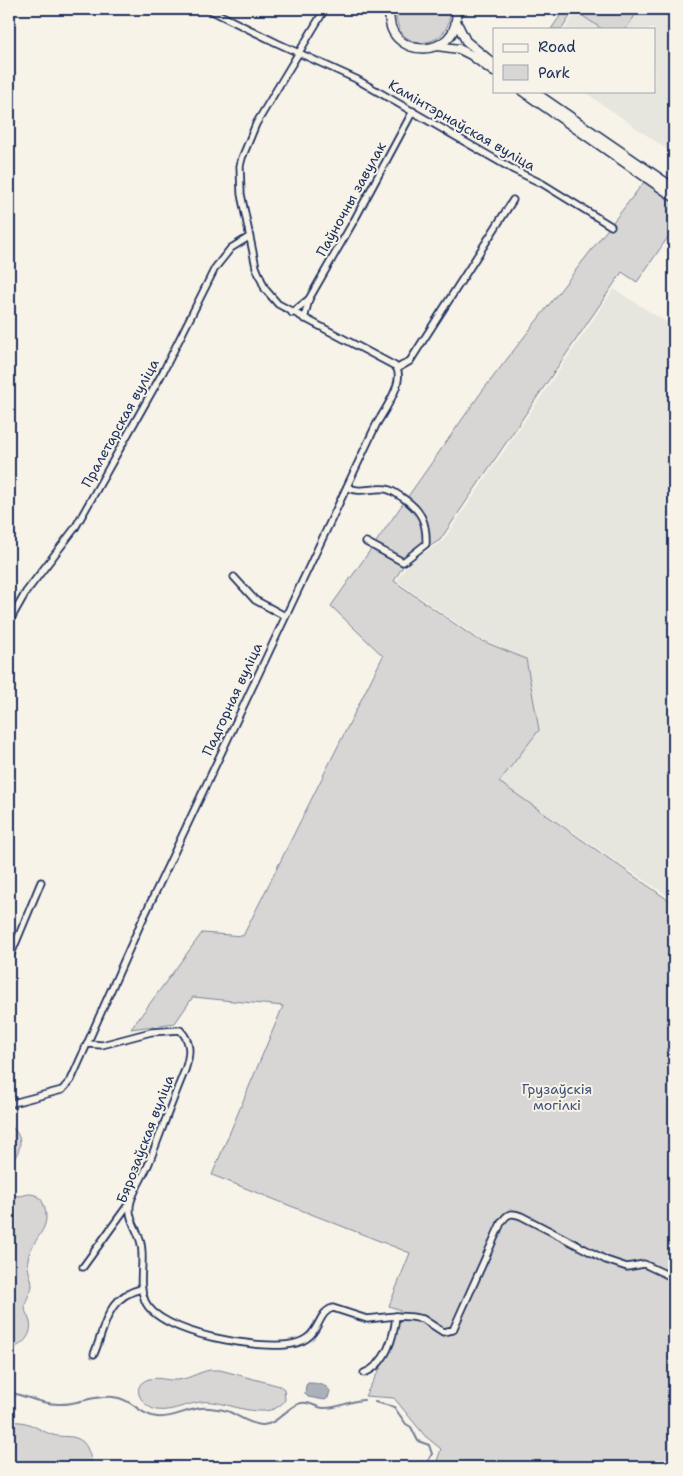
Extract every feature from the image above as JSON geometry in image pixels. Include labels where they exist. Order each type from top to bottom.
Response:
[{"type":"main road","points":[[390,9],[391,27],[397,37],[405,44],[421,49],[437,46],[459,49],[471,55],[493,71]]},
{"type":"main road","points":[[437,46],[450,36],[456,20],[456,9]]},
{"type":"main road","points":[[456,20],[466,41],[493,63]]},
{"type":"main road","points":[[523,92],[674,197]]},
{"type":"main road","points":[[534,92],[674,188]]},
{"type":"street","name":"Камінтэрнаўская вуліца","points":[[208,9],[356,79],[514,170],[544,184],[611,226]]},
{"type":"street","points":[[325,9],[298,51],[256,124],[242,158],[240,186],[256,267],[265,289],[278,304],[398,368],[410,361],[513,200]]},
{"type":"street","name":"Паўночны завулак","points":[[302,318],[310,299],[413,111]]},
{"type":"street","name":"Пралетарская вуліца","points":[[9,622],[26,592],[75,528],[163,372],[215,268],[231,248],[249,237]]},
{"type":"street","name":"Паўночны завулак","points":[[292,313],[310,299]]},
{"type":"street","name":"Падгорная вуліца","points":[[9,1104],[67,1087],[88,1044],[136,933],[285,616],[376,425],[398,385],[400,376],[398,368]]},
{"type":"street","points":[[347,487],[354,491],[386,489],[394,492],[411,503],[418,511],[427,530],[426,544],[403,562],[366,542]]},
{"type":"street","points":[[234,577],[255,600],[285,616]]},
{"type":"street","points":[[9,959],[41,882]]},
{"type":"street","name":"Бярозаўская вуліца","points":[[88,1044],[102,1045],[151,1032],[180,1030],[188,1040],[189,1054],[185,1070],[142,1180],[132,1200],[130,1218],[142,1250],[141,1288],[148,1306],[158,1317],[164,1320],[214,1338],[253,1345],[284,1345],[307,1340],[325,1313],[333,1308],[367,1319],[396,1316],[423,1319],[443,1332],[453,1330],[501,1223],[508,1214],[512,1213],[606,1260],[627,1267],[644,1264],[674,1278]]},
{"type":"street","points":[[83,1266],[132,1200]]},
{"type":"street","points":[[94,1354],[112,1307],[127,1294],[141,1288]]},
{"type":"street","points":[[364,1374],[377,1366],[386,1350],[392,1335],[396,1316]]},
{"type":"shaded area","points":[[577,9],[614,28],[566,28]]},
{"type":"shaded area","points":[[638,9],[674,9],[674,154],[584,92],[656,92],[656,28],[625,28]]},
{"type":"shaded area","points":[[614,289],[674,327],[674,900],[499,782],[539,730],[526,659],[477,637],[397,581],[409,562],[443,541]]},
{"type":"shaded area","points":[[308,1383],[326,1387],[330,1391],[328,1398],[325,1400],[308,1397],[305,1394]]},
{"type":"green space","points":[[396,9],[449,9],[449,22],[443,32],[435,39],[424,42],[414,41],[404,36],[398,25]]},
{"type":"green space","points":[[565,9],[639,9],[627,28],[601,28],[574,10],[563,28],[552,28]]},
{"type":"green space","name":"Грузаўскія могілкі","points":[[644,182],[674,203],[674,231],[637,282],[622,272],[440,540],[406,561],[394,581],[475,638],[526,659],[539,730],[499,782],[674,904],[674,1467],[495,1467],[469,1464],[466,1467],[435,1467],[441,1449],[425,1436],[394,1398],[365,1396],[393,1345],[400,1310],[389,1306],[410,1253],[212,1175],[283,1006],[193,997],[175,1023],[131,1029],[202,933],[243,936],[383,656],[331,606],[480,394]]},
{"type":"green space","points":[[9,1125],[18,1134],[20,1144],[17,1154],[9,1164]]},
{"type":"green space","points":[[28,1194],[37,1196],[42,1201],[46,1212],[46,1220],[30,1251],[28,1259],[32,1286],[25,1308],[30,1322],[30,1332],[22,1343],[9,1349],[9,1195],[21,1196]]},
{"type":"green space","points":[[210,1370],[220,1370],[280,1386],[284,1389],[285,1400],[278,1407],[261,1411],[213,1402],[198,1402],[170,1410],[156,1410],[148,1406],[139,1394],[140,1386],[147,1380],[154,1378],[178,1380]]},
{"type":"green space","points":[[9,1422],[23,1422],[53,1435],[80,1440],[88,1450],[92,1467],[9,1467]]},
{"type":"waterway","points":[[9,1392],[41,1402],[55,1404],[68,1404],[99,1397],[120,1398],[145,1413],[157,1417],[170,1416],[202,1408],[218,1409],[258,1425],[273,1422],[293,1406],[301,1403],[329,1408],[364,1400]]},
{"type":"waterway","points":[[375,1402],[394,1407],[406,1424],[411,1427],[418,1441],[429,1445],[432,1454],[427,1467]]}]
